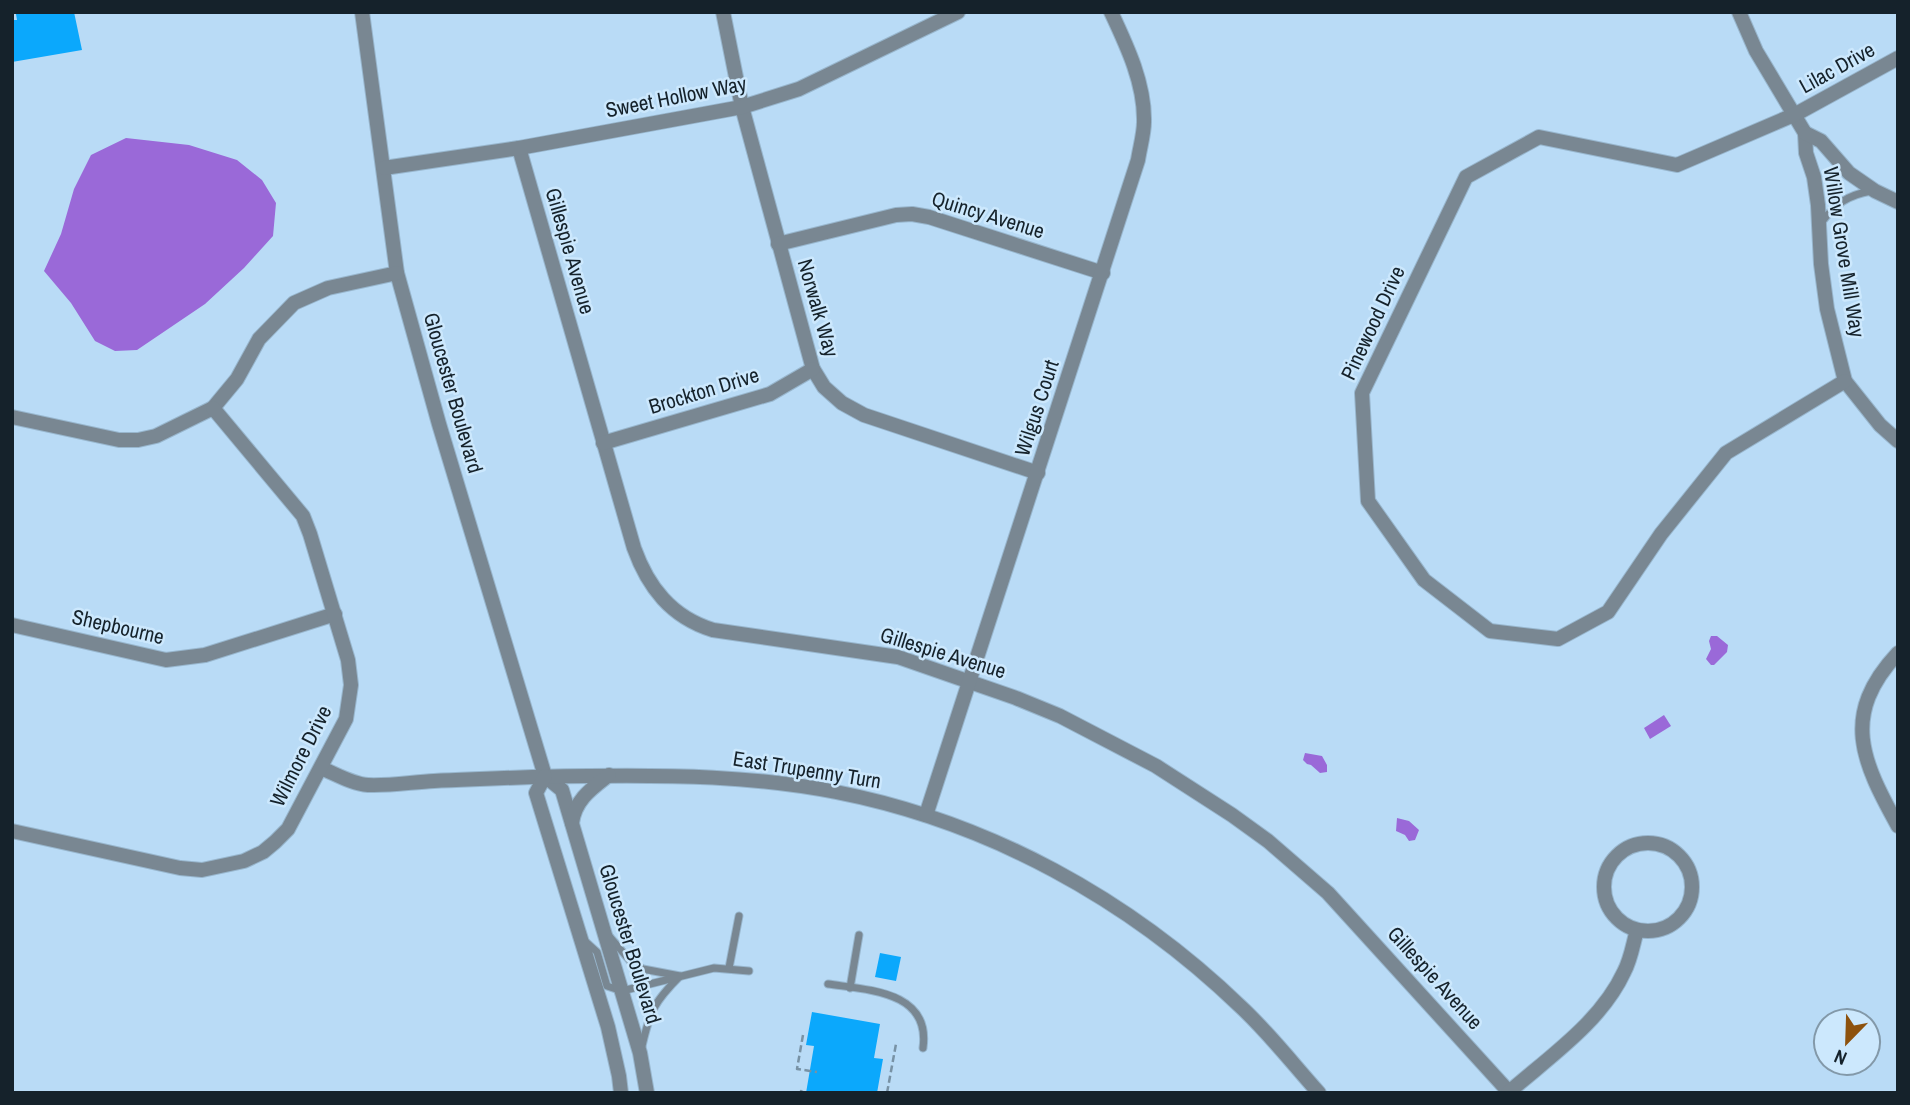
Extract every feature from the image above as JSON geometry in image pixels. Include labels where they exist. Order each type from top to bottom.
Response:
[{"type":"street","name":"Gloucester Boulevard","points":[[362,12],[397,273],[439,424],[545,776],[562,790],[640,1053],[647,1093]]},
{"type":"street","name":"Norwalk Way","points":[[723,12],[742,107],[778,244],[813,369],[824,387],[842,403],[863,415],[1038,473]]},
{"type":"street","name":"Sweet Hollow Way","points":[[384,168],[519,148],[742,107],[799,89],[958,12]]},
{"type":"street","name":"Wilgus Court","points":[[926,815],[1133,180],[1144,123],[1139,84],[1111,12]]},
{"type":"street","name":"Willow Grove Mill Way","points":[[1739,12],[1756,51],[1805,133],[1806,153],[1814,177],[1827,309],[1845,381],[1880,425],[1898,441]]},
{"type":"street","name":"Lilac Drive","points":[[1796,114],[1898,58]]},
{"type":"street","name":"Pinewood Drive","points":[[1796,114],[1677,165],[1539,137],[1466,177],[1362,393],[1368,501],[1424,580],[1490,631],[1558,639],[1608,612],[1661,534],[1726,453],[1845,381]]},
{"type":"street","name":"Willow Grove Mill Way","points":[[1805,133],[1821,141],[1849,173],[1875,191],[1898,202]]},
{"type":"street","name":"Gillespie Avenue","points":[[519,148],[603,443],[643,572],[668,605],[686,619],[713,630],[898,657],[969,681],[1060,716],[1120,745],[1198,790],[1268,841],[1350,915],[1509,1092]]},
{"type":"street","name":"Quincy Avenue","points":[[778,244],[896,215],[912,214],[929,216],[1103,273]]},
{"type":"street","points":[[12,417],[119,440],[156,436],[213,408],[237,379],[258,339],[295,303],[328,288],[397,273]]},
{"type":"street","name":"Brockton Drive","points":[[603,443],[770,394],[813,369]]},
{"type":"street","name":"Wilmore Drive","points":[[12,831],[180,868],[202,870],[244,861],[263,852],[288,829],[346,719],[351,685],[348,660],[303,516],[213,408]]},
{"type":"street","name":"Shepbourne","points":[[12,625],[166,660],[205,655],[335,614]]},
{"type":"street","points":[[1898,653],[1880,673],[1866,703],[1862,737],[1867,765],[1898,826]]},
{"type":"street","name":"East Trupenny Turn","points":[[321,768],[367,785],[545,776],[680,775],[834,792],[926,815],[980,835],[1030,858],[1137,920],[1242,1008],[1319,1093]]},
{"type":"street","points":[[572,825],[578,803],[608,775]]},
{"type":"street","name":"Gloucester Boulevard","points":[[545,776],[536,793],[615,1054],[621,1093]]},
{"type":"street","points":[[1644,843],[1655,844],[1671,850],[1685,863],[1692,881],[1690,901],[1684,912],[1668,926],[1657,930],[1637,930],[1613,915],[1604,893],[1604,880],[1608,867],[1623,850],[1644,843]]},
{"type":"street","points":[[1509,1092],[1584,1026],[1609,996],[1625,971],[1637,930]]},
{"type":"lane","points":[[1820,225],[1839,202],[1861,193],[1875,191]]},
{"type":"lane","points":[[729,968],[739,916]]},
{"type":"lane","points":[[604,930],[632,963],[653,973],[680,976]]},
{"type":"lane","points":[[850,988],[859,935]]},
{"type":"lane","points":[[580,937],[597,952],[607,986],[622,991],[714,968],[749,971]]},
{"type":"lane","points":[[640,1053],[656,1001],[680,976]]},
{"type":"lane","points":[[828,984],[877,992],[907,1004],[919,1016],[922,1024],[923,1048]]},
{"type":"path","points":[[803,1035],[797,1069],[817,1072]]},
{"type":"path","points":[[887,1093],[896,1044]]},
{"type":"shaded area","points":[[126,138],[189,145],[237,160],[262,180],[276,203],[273,236],[244,268],[205,304],[137,350],[115,351],[95,341],[71,303],[44,271],[61,234],[74,189],[91,155]]},
{"type":"shaded area","points":[[1711,636],[1717,636],[1728,645],[1727,652],[1714,665],[1706,659],[1711,649]]},
{"type":"shaded area","points":[[1664,715],[1671,726],[1650,739],[1644,728]]},
{"type":"shaded area","points":[[1305,753],[1322,756],[1327,772],[1320,773],[1307,764],[1303,760]]},
{"type":"shaded area","points":[[1397,818],[1409,821],[1419,830],[1415,840],[1409,841],[1405,835],[1396,831]]},
{"type":"building","points":[[74,12],[82,50],[12,62],[12,20],[17,20],[16,14]]},
{"type":"building","points":[[880,953],[901,957],[896,981],[875,977]]},
{"type":"building","points":[[812,1012],[880,1024],[874,1058],[883,1059],[877,1093],[806,1093],[814,1046],[806,1045]]}]
